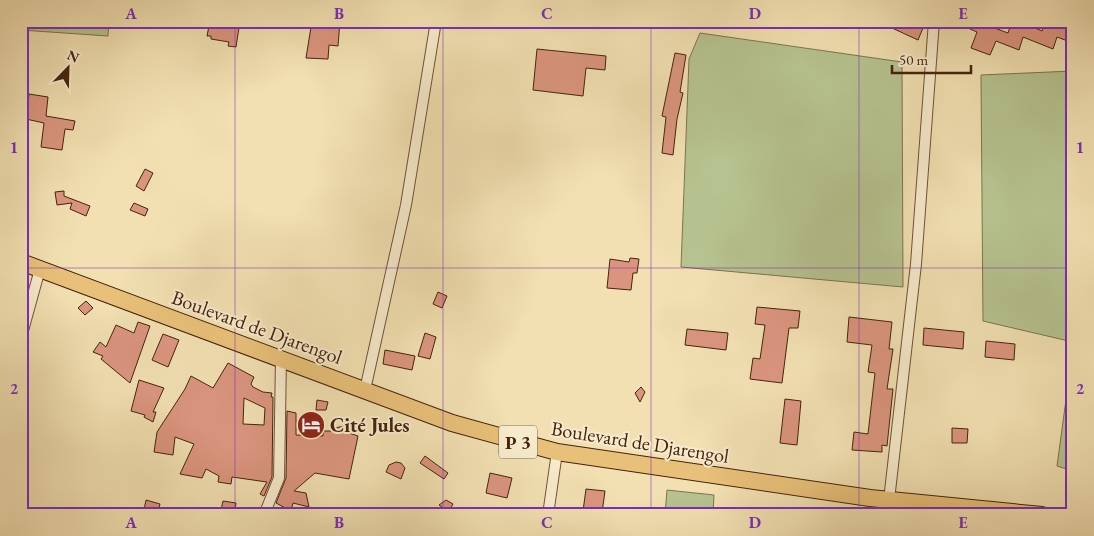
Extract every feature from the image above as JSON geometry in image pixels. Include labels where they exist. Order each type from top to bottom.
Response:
[{"type":"main road","name":"Boulevard de Djarengol","points":[[21,262],[452,423],[557,452],[889,500],[1042,515]]},
{"type":"street","points":[[364,390],[406,205],[436,21]]},
{"type":"street","points":[[889,500],[916,264],[934,21]]},
{"type":"street","points":[[21,338],[40,269]]},
{"type":"street","points":[[264,515],[279,478],[281,359]]},
{"type":"street","points":[[548,515],[557,452]]},
{"type":"green space","points":[[21,21],[109,21],[108,36],[21,30]]},
{"type":"green space","points":[[700,33],[902,62],[903,287],[681,267],[689,59]]},
{"type":"green space","points":[[1073,71],[1073,342],[983,321],[981,75]]},
{"type":"green space","points":[[1073,348],[1073,471],[1057,466]]},
{"type":"green space","points":[[667,490],[714,495],[713,515],[665,515]]},
{"type":"building","points":[[230,21],[240,21],[236,47],[228,46],[229,42],[211,39],[211,36],[207,36],[209,26],[213,27],[214,22],[230,24]]},
{"type":"building","points":[[317,21],[340,21],[338,46],[329,45],[328,59],[306,58],[311,27],[316,28]]},
{"type":"building","points":[[877,21],[921,21],[925,23],[918,40]]},
{"type":"building","points":[[952,21],[976,21],[1008,33],[1012,21],[1019,21],[1042,31],[1046,21],[1054,21],[1073,29],[1073,43],[1057,37],[1053,49],[1023,37],[1019,50],[996,41],[990,55],[971,48],[977,32]]},
{"type":"building","points":[[537,49],[606,56],[605,70],[586,68],[583,96],[533,90]]},
{"type":"building","points":[[675,53],[686,55],[680,92],[683,93],[677,119],[673,155],[662,153],[666,117],[662,116]]},
{"type":"building","points":[[29,94],[48,97],[46,116],[75,121],[73,130],[65,129],[62,150],[41,147],[44,123],[26,119]]},
{"type":"building","points":[[145,169],[153,173],[144,191],[136,186]]},
{"type":"building","points":[[64,191],[64,196],[90,206],[86,216],[70,209],[72,203],[57,205],[55,192]]},
{"type":"building","points":[[134,203],[148,209],[145,216],[130,210]]},
{"type":"building","points":[[630,258],[639,259],[637,273],[633,273],[631,290],[607,288],[610,259],[629,262]]},
{"type":"building","points":[[438,292],[447,296],[442,308],[433,304]]},
{"type":"building","points":[[86,301],[93,308],[85,315],[78,308]]},
{"type":"building","points":[[757,307],[800,311],[798,328],[789,328],[782,383],[750,379],[753,358],[760,359],[765,325],[755,324]]},
{"type":"building","points":[[849,317],[892,322],[889,349],[893,349],[887,389],[893,389],[887,446],[882,445],[882,452],[852,450],[854,432],[868,434],[875,373],[868,372],[872,345],[847,342]]},
{"type":"building","points":[[138,322],[150,326],[130,383],[101,359],[103,356],[93,352],[100,342],[106,347],[116,325],[134,333]]},
{"type":"building","points":[[924,328],[964,332],[963,349],[923,345]]},
{"type":"building","points":[[687,329],[728,333],[726,350],[685,345]]},
{"type":"building","points":[[425,333],[436,337],[430,359],[418,356]]},
{"type":"building","points":[[163,334],[179,340],[168,367],[152,360]]},
{"type":"building","points":[[986,341],[1015,344],[1014,360],[985,357]]},
{"type":"building","points":[[385,350],[415,356],[412,370],[383,364]]},
{"type":"building","points":[[228,363],[254,377],[251,384],[253,387],[263,392],[272,393],[272,477],[264,496],[260,494],[267,482],[232,477],[231,484],[218,482],[219,476],[206,469],[202,478],[180,474],[194,444],[175,437],[173,455],[154,452],[157,432],[185,389],[191,376],[213,388]],"holes":[[[244,398],[265,408],[264,425],[243,424]]]},
{"type":"building","points":[[139,380],[164,388],[153,412],[156,412],[153,422],[144,417],[145,415],[131,411]]},
{"type":"building","points":[[641,387],[645,392],[640,402],[635,393]]},
{"type":"building","points":[[785,399],[801,401],[797,445],[780,443]]},
{"type":"building","points":[[317,400],[328,402],[326,410],[316,410]]},
{"type":"building","points":[[287,411],[296,413],[296,435],[323,436],[323,431],[335,431],[335,428],[344,426],[346,432],[358,436],[349,479],[315,473],[294,491],[306,493],[309,507],[293,503],[291,511],[276,503],[286,478]]},
{"type":"building","points":[[952,428],[968,429],[967,443],[952,443]]},
{"type":"building","points":[[425,456],[448,473],[444,479],[420,463]]},
{"type":"building","points":[[396,462],[401,463],[405,468],[401,479],[386,472],[389,465]]},
{"type":"building","points":[[490,473],[512,478],[507,498],[486,493]]},
{"type":"building","points":[[586,489],[605,491],[602,513],[583,511]]},
{"type":"building","points":[[146,500],[160,504],[157,515],[143,515]]},
{"type":"building","points":[[446,500],[453,504],[447,515],[439,511],[442,507],[439,505]]},
{"type":"building","points":[[223,501],[236,503],[234,515],[220,515]]},
{"type":"place","name":"Cité Jules","points":[[311,425]]}]
